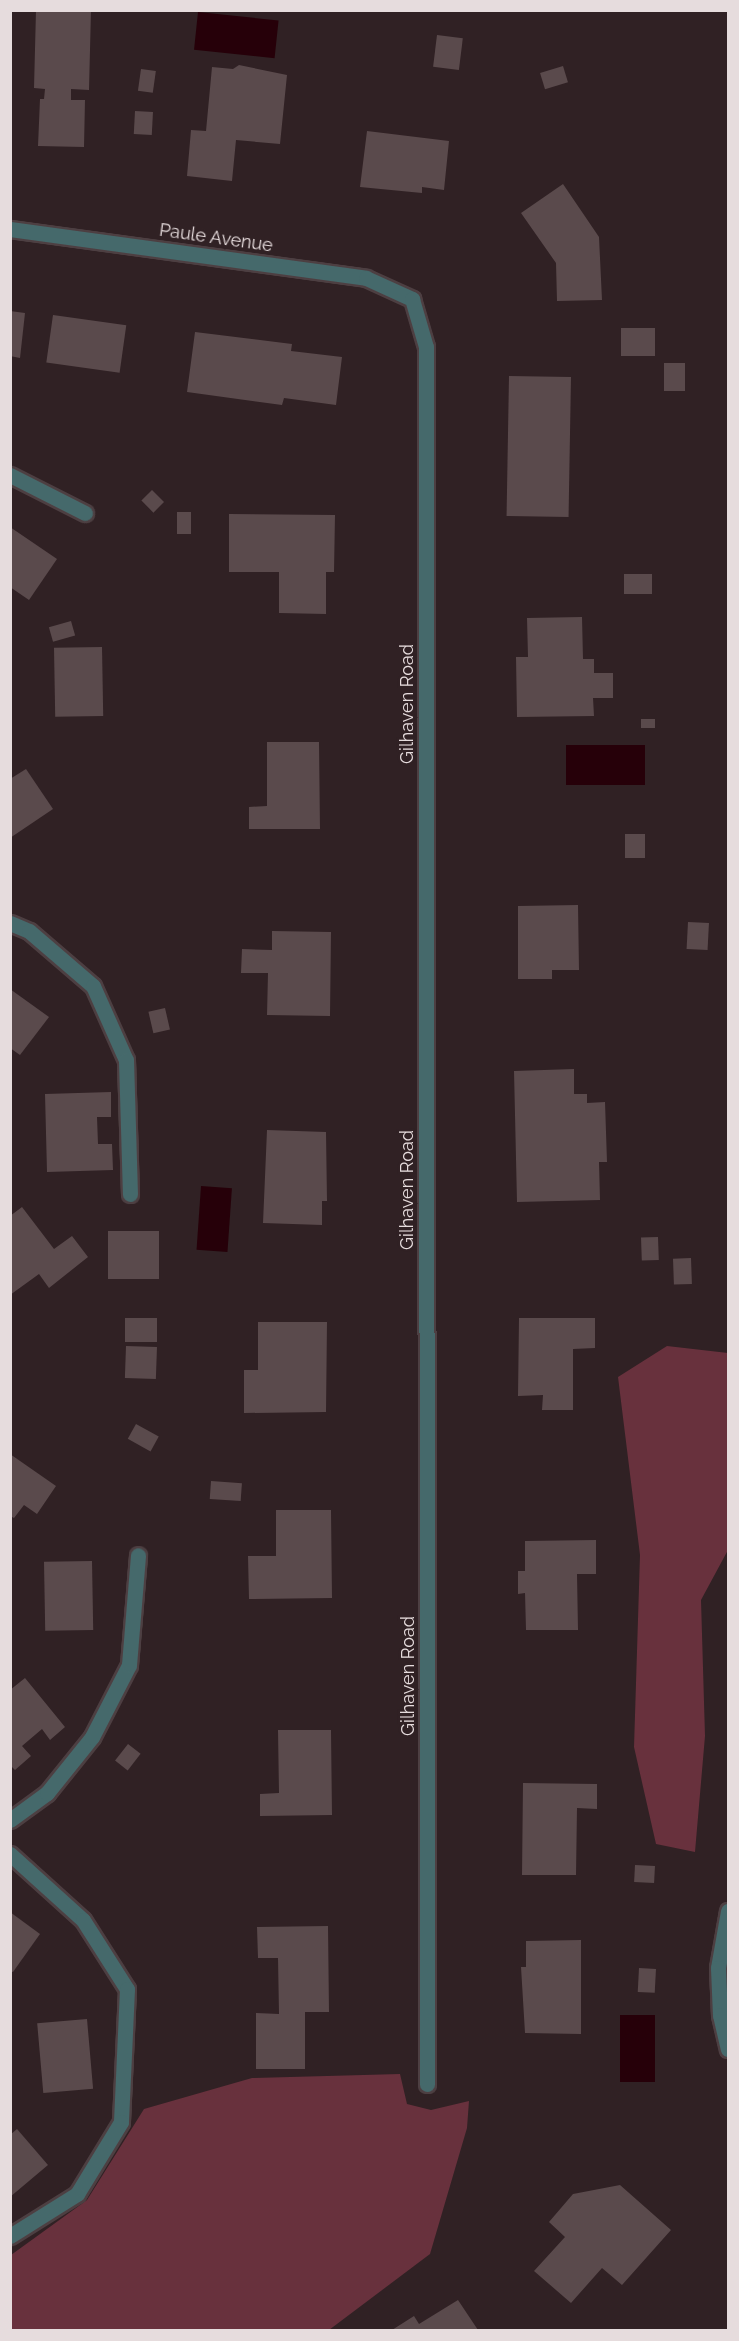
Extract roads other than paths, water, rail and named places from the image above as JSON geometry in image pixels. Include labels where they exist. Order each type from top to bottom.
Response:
[{"type":"street","name":"Paule Avenue","points":[[10,230],[366,278],[412,299]]},
{"type":"street","name":"Gilhaven Road","points":[[412,299],[426,347],[428,2084]]},
{"type":"street","points":[[10,475],[85,513]]},
{"type":"street","points":[[10,923],[29,931],[93,986],[126,1060],[130,1194]]},
{"type":"street","points":[[10,1820],[47,1793],[92,1737],[129,1665],[138,1555]]},
{"type":"street","points":[[10,1854],[83,1920],[127,1989],[121,2122],[77,2194],[10,2236]]},
{"type":"street","points":[[729,1911],[718,1968],[720,2015],[729,2049]]}]
